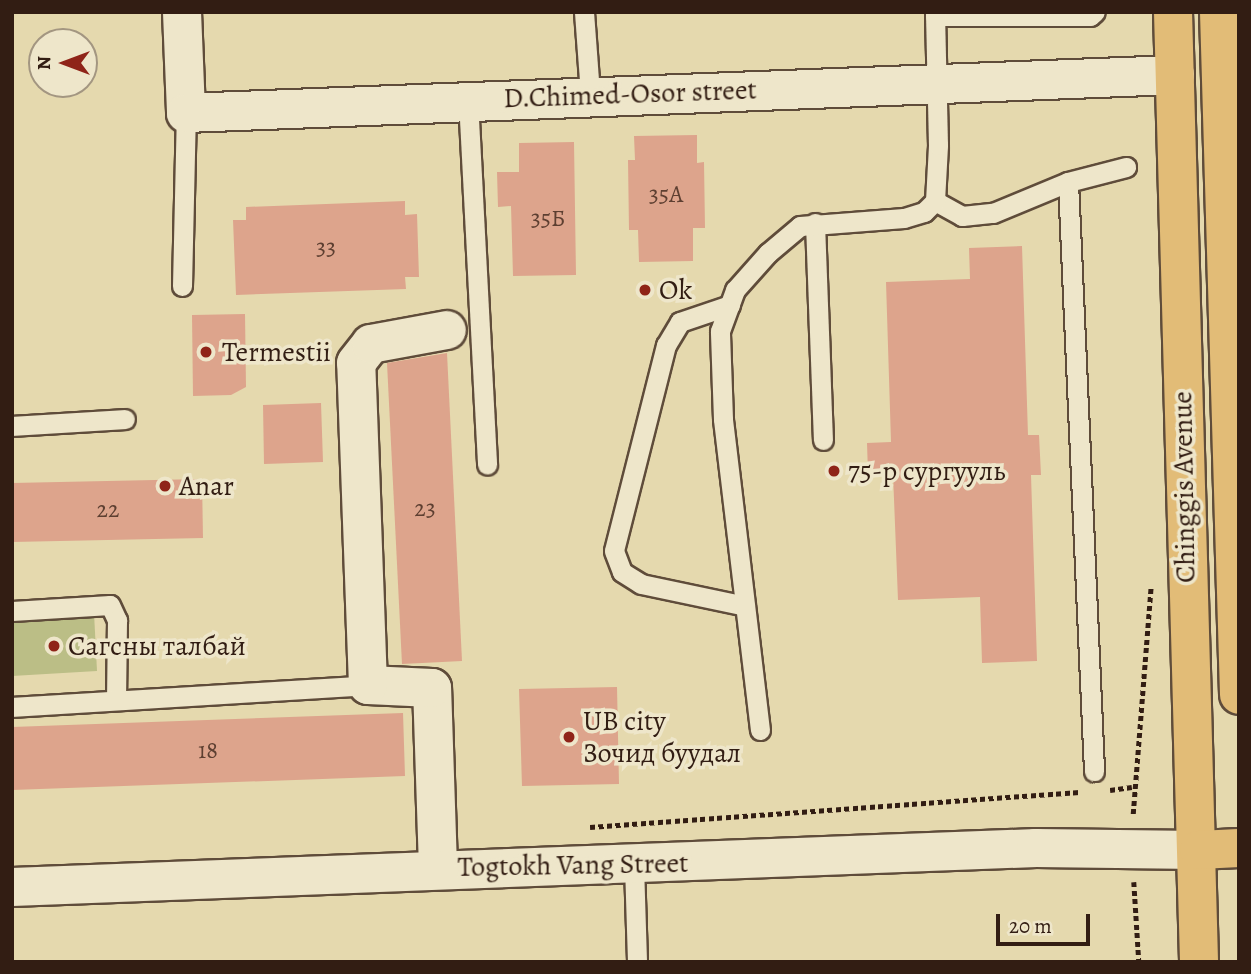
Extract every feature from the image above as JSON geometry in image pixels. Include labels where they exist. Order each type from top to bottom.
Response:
[{"type":"highway","name":"Chinggis Avenue","points":[[1172,12],[1186,582],[1199,850],[1199,962]]},
{"type":"highway","points":[[1219,12],[1239,695]]},
{"type":"highway","points":[[1199,850],[1239,848]]},
{"type":"street","points":[[182,12],[186,113]]},
{"type":"street","name":"D.Chimed-Osor street","points":[[186,113],[590,94],[1175,75]]},
{"type":"street","points":[[438,867],[432,688],[368,685],[356,363],[371,344],[447,330]]},
{"type":"street","name":"Togtokh Vang Street","points":[[12,887],[438,867],[635,865],[1036,848],[1199,850]]},
{"type":"lane","points":[[584,12],[590,94]]},
{"type":"lane","points":[[760,730],[723,419],[720,331],[736,290],[768,253],[800,226],[904,218],[924,212],[935,201],[935,14],[1090,16],[1095,12]]},
{"type":"lane","points":[[468,100],[487,465]]},
{"type":"lane","points":[[182,286],[186,113]]},
{"type":"lane","points":[[935,201],[962,215],[993,213],[1068,183],[1126,167]]},
{"type":"lane","points":[[1068,183],[1094,771]]},
{"type":"lane","points":[[815,223],[823,440]]},
{"type":"lane","points":[[730,305],[680,322],[666,345],[614,551],[622,572],[641,584],[745,606]]},
{"type":"lane","points":[[12,426],[125,419]]},
{"type":"lane","points":[[12,611],[110,605],[117,620],[116,700]]},
{"type":"lane","points":[[12,706],[368,685]]},
{"type":"lane","points":[[635,865],[637,962]]},
{"type":"path","points":[[1139,962],[1132,787],[1140,747],[1151,578]]},
{"type":"path","points":[[1097,791],[1132,787]]},
{"type":"path","points":[[588,827],[1083,792]]},
{"type":"green space","name":"Сагсны талбай","points":[[94,613],[97,671],[12,676],[12,620]]},
{"type":"building","points":[[697,135],[697,163],[704,162],[705,228],[693,228],[693,261],[639,262],[638,230],[629,230],[628,160],[635,160],[634,136]]},
{"type":"building","points":[[574,142],[576,275],[513,276],[511,206],[498,207],[497,172],[519,172],[519,143]]},
{"type":"building","points":[[405,201],[405,215],[417,214],[419,277],[405,277],[406,289],[236,295],[233,220],[246,220],[246,207]]},
{"type":"building","points":[[1022,246],[1028,435],[1039,435],[1041,475],[1031,475],[1037,661],[982,663],[980,597],[898,600],[893,474],[868,474],[867,443],[891,442],[886,282],[970,279],[969,248]]},
{"type":"building","points":[[245,314],[246,387],[231,395],[193,396],[192,315]]},
{"type":"building","points":[[447,353],[462,661],[402,664],[387,363]]},
{"type":"building","points":[[321,403],[323,462],[264,464],[263,405]]},
{"type":"building","points":[[202,479],[203,538],[12,542],[12,483]]},
{"type":"building","name":"UB city Зочид буудал","points":[[617,687],[619,784],[522,786],[519,689]]},
{"type":"building","points":[[403,713],[405,776],[12,790],[12,727]]},
{"type":"place","name":"Ok","points":[[645,290]]},
{"type":"place","name":"Termestii","points":[[206,352]]},
{"type":"place","name":"75-р сургууль","points":[[834,471]]},
{"type":"place","name":"Anar","points":[[165,486]]},
{"type":"place","name":"Сагсны талбай","points":[[54,646]]},
{"type":"place","name":"UB city Зочид буудал","points":[[569,737]]}]
